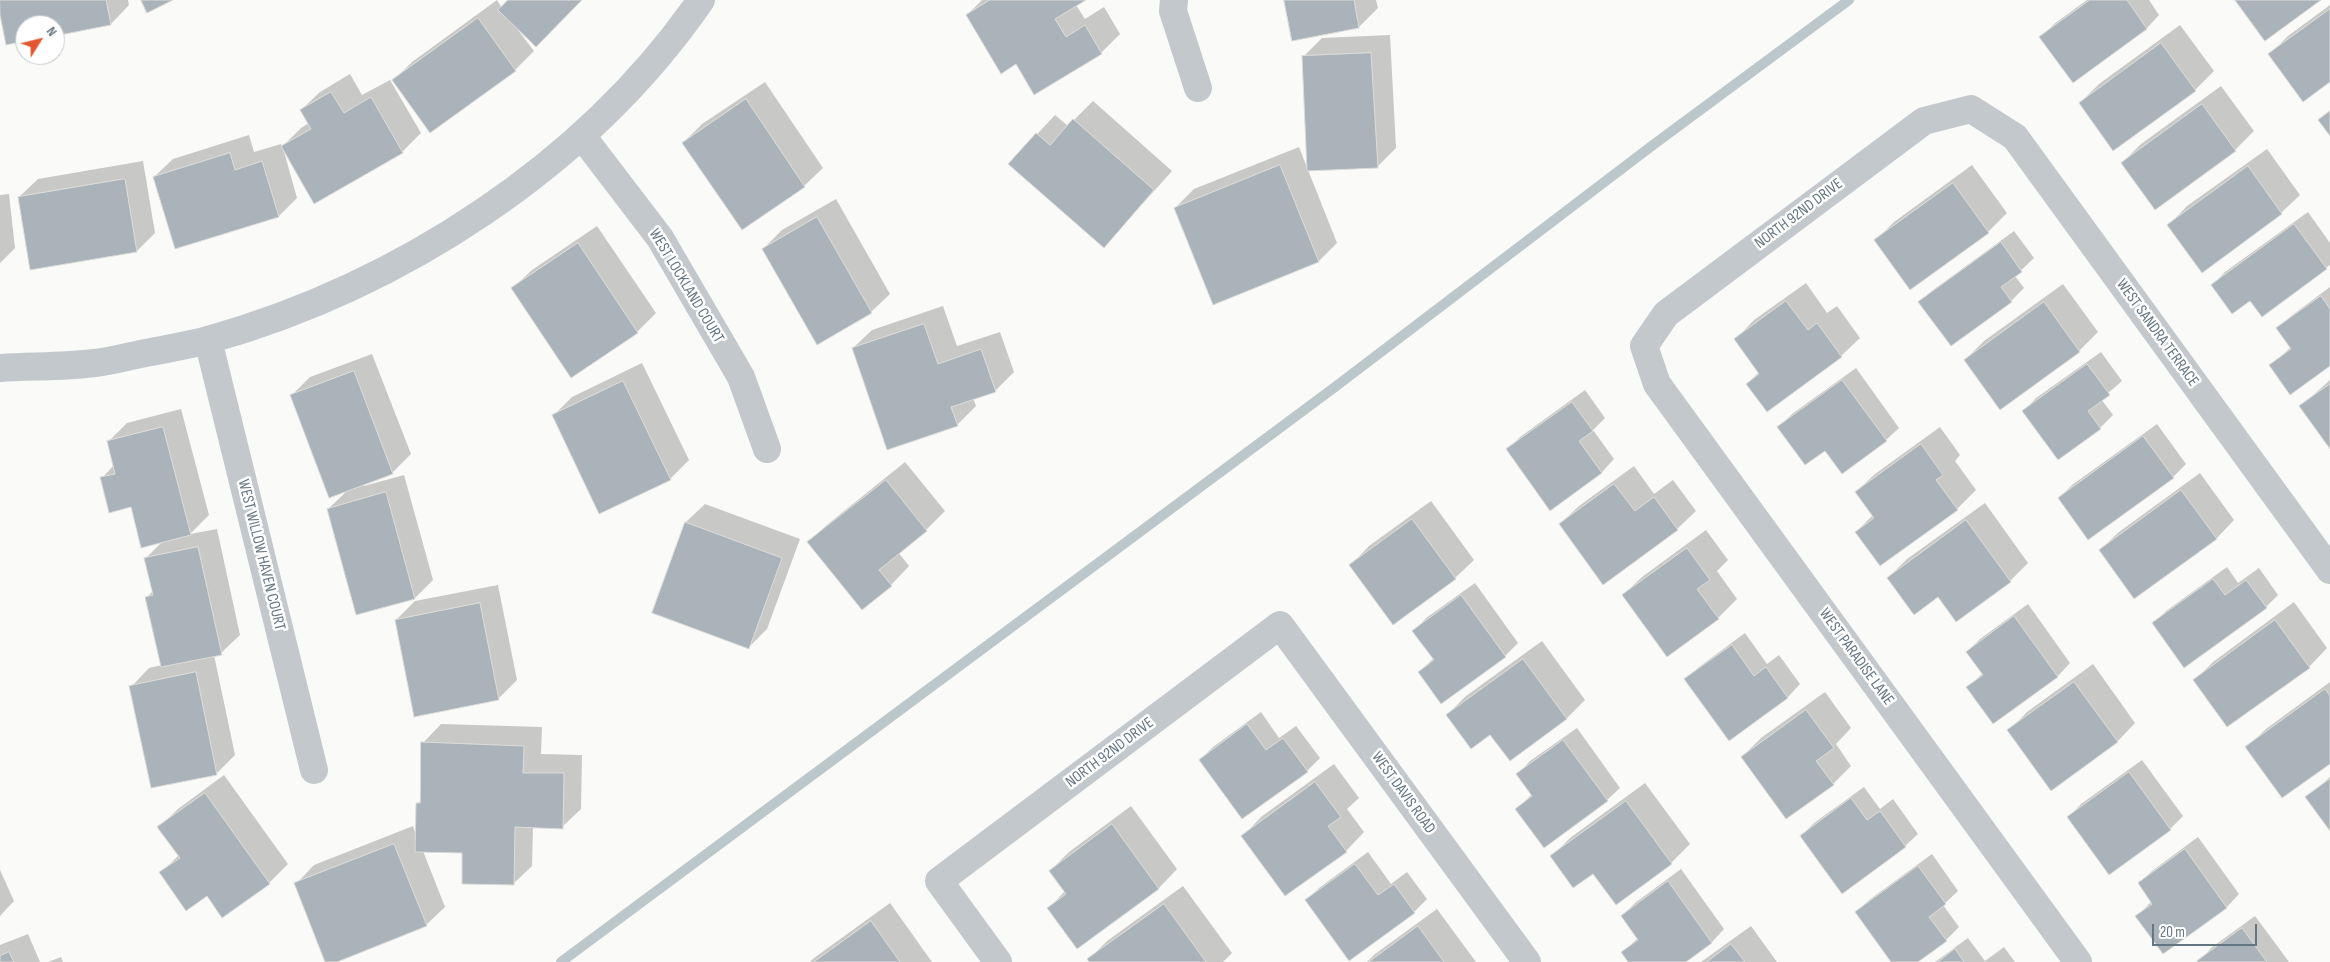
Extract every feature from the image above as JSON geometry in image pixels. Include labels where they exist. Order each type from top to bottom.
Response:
[{"type":"street","points":[[0,368],[95,363],[208,340],[313,304],[403,262],[503,199],[582,136],[631,87],[702,0]]},
{"type":"street","points":[[1174,0],[1174,11],[1198,88]]},
{"type":"street","name":"NORTH 92ND DRIVE","points":[[1644,346],[1666,314],[1924,121],[1971,110]]},
{"type":"street","name":"WEST SANDRA TERRACE","points":[[1971,110],[2015,137],[2330,570]]},
{"type":"street","name":"WEST LOCKLAND COURT","points":[[582,136],[660,238],[740,377],[767,449]]},
{"type":"street","name":"WEST WILLOW HAVEN COURT","points":[[208,340],[314,770]]},
{"type":"street","name":"WEST PARADISE LANE","points":[[1644,346],[1657,384],[2078,962]]},
{"type":"street","name":"NORTH 92ND DRIVE","points":[[998,962],[939,881],[1280,625]]},
{"type":"street","name":"WEST DAVIS ROAD","points":[[1280,625],[1527,962]]},
{"type":"building","points":[[0,0],[106,0],[111,25],[65,34],[65,15],[15,15],[15,43],[6,45],[0,15]]},
{"type":"building","points":[[141,0],[173,0],[147,13]]},
{"type":"building","points":[[508,0],[582,0],[536,47],[498,10]]},
{"type":"building","points":[[990,0],[1086,0],[1055,19],[1066,37],[1085,25],[1102,54],[1034,95],[1016,64],[1001,74],[966,15]]},
{"type":"building","points":[[1284,0],[1354,0],[1359,28],[1292,41]]},
{"type":"building","points":[[2090,0],[2127,0],[2147,29],[2073,83],[2039,37]]},
{"type":"building","points":[[2235,0],[2321,0],[2265,41]]},
{"type":"building","points":[[2330,9],[2330,82],[2303,102],[2268,54]]},
{"type":"building","points":[[478,18],[516,71],[430,133],[392,80]]},
{"type":"building","points":[[2161,43],[2196,91],[2113,151],[2079,103]]},
{"type":"building","points":[[1371,53],[1378,168],[1307,171],[1302,56]]},
{"type":"building","points":[[331,92],[344,113],[371,97],[403,153],[314,204],[281,146],[311,129],[300,110]]},
{"type":"building","points":[[746,99],[805,187],[742,230],[682,143]]},
{"type":"building","points":[[2202,104],[2236,151],[2155,210],[2121,163]]},
{"type":"building","points":[[2330,111],[2330,136],[2318,120]]},
{"type":"building","points":[[1073,119],[1154,190],[1104,248],[1008,164],[1036,133],[1050,145]]},
{"type":"building","points":[[230,153],[235,170],[262,161],[279,217],[175,249],[153,177]]},
{"type":"building","points":[[1280,165],[1319,262],[1213,305],[1174,208]]},
{"type":"building","points":[[2248,166],[2282,214],[2202,273],[2167,225]]},
{"type":"building","points":[[125,179],[137,252],[30,270],[18,197]]},
{"type":"building","points":[[1953,183],[1989,233],[1910,290],[1874,240]]},
{"type":"building","points":[[817,217],[872,313],[817,345],[762,249]]},
{"type":"building","points":[[2294,224],[2327,269],[2262,317],[2250,301],[2232,314],[2211,285]]},
{"type":"building","points":[[2001,242],[2022,272],[2001,287],[2012,302],[1951,346],[1918,302]]},
{"type":"building","points":[[578,243],[638,333],[571,378],[511,288]]},
{"type":"building","points":[[2321,296],[2330,309],[2330,366],[2290,395],[2269,365],[2291,349],[2276,328]]},
{"type":"building","points":[[1786,301],[1808,330],[1817,323],[1842,357],[1767,412],[1746,384],[1759,374],[1734,339]]},
{"type":"building","points":[[2044,302],[2080,352],[2000,410],[1964,360]]},
{"type":"building","points":[[924,324],[938,364],[981,349],[996,392],[951,407],[958,426],[887,450],[852,348]]},
{"type":"building","points":[[2087,364],[2110,395],[2088,411],[2101,429],[2058,460],[2022,411]]},
{"type":"building","points":[[354,371],[393,474],[329,498],[290,395]]},
{"type":"building","points":[[1842,380],[1887,441],[1842,474],[1825,451],[1805,465],[1777,427]]},
{"type":"building","points":[[623,381],[671,480],[599,514],[552,415]]},
{"type":"building","points":[[2330,384],[2330,449],[2299,406]]},
{"type":"building","points":[[1572,402],[1593,431],[1579,441],[1602,473],[1550,511],[1506,449]]},
{"type":"building","points":[[163,427],[191,535],[141,548],[131,507],[109,513],[100,477],[115,474],[107,441]]},
{"type":"building","points":[[2143,436],[2174,478],[2088,540],[2058,498]]},
{"type":"building","points":[[1921,444],[1943,475],[1936,480],[1958,510],[1880,566],[1855,532],[1874,518],[1855,492]]},
{"type":"building","points":[[886,480],[927,531],[879,570],[892,586],[862,610],[807,542]]},
{"type":"building","points":[[1614,484],[1635,511],[1654,497],[1678,530],[1603,585],[1559,524]]},
{"type":"building","points":[[2181,490],[2217,539],[2134,599],[2099,550]]},
{"type":"building","points":[[386,492],[415,599],[356,615],[327,509]]},
{"type":"building","points":[[1412,519],[1456,579],[1393,625],[1349,565]]},
{"type":"building","points":[[1966,520],[2011,582],[1956,622],[1938,597],[1914,615],[1887,578]]},
{"type":"building","points":[[685,522],[782,558],[749,649],[652,613]]},
{"type":"building","points":[[198,547],[222,655],[161,667],[145,597],[153,595],[144,558]]},
{"type":"building","points":[[1687,548],[1710,580],[1697,589],[1719,619],[1667,657],[1622,595]]},
{"type":"building","points":[[2213,579],[2225,595],[2246,580],[2267,608],[2184,668],[2152,623]]},
{"type":"building","points":[[1461,595],[1506,657],[1441,704],[1418,672],[1434,660],[1412,631]]},
{"type":"building","points":[[480,603],[499,700],[414,717],[395,620]]},
{"type":"building","points":[[2014,616],[2058,677],[1993,724],[1966,687],[1983,675],[1966,652]]},
{"type":"building","points":[[2275,620],[2310,668],[2227,727],[2193,680]]},
{"type":"building","points":[[1732,645],[1754,676],[1766,667],[1788,698],[1729,741],[1684,679]]},
{"type":"building","points":[[1523,659],[1567,719],[1510,761],[1490,735],[1471,749],[1446,715]]},
{"type":"building","points":[[196,672],[217,775],[151,788],[129,686]]},
{"type":"building","points":[[2074,682],[2118,742],[2051,791],[2007,730]]},
{"type":"building","points":[[2325,689],[2330,696],[2330,764],[2282,798],[2245,747]]},
{"type":"building","points":[[1806,710],[1834,748],[1816,761],[1834,785],[1786,819],[1741,757]]},
{"type":"building","points":[[1247,724],[1266,750],[1283,738],[1308,772],[1242,819],[1199,760]]},
{"type":"building","points":[[1563,740],[1608,801],[1544,848],[1515,809],[1532,796],[1516,774]]},
{"type":"building","points":[[421,742],[524,746],[523,773],[564,773],[563,829],[515,827],[514,885],[462,884],[462,853],[415,852],[416,803],[420,803]]},
{"type":"building","points":[[2129,772],[2171,830],[2109,875],[2067,817]]},
{"type":"building","points":[[2330,779],[2330,831],[2305,797]]},
{"type":"building","points":[[1315,782],[1341,817],[1328,826],[1347,852],[1285,896],[1241,836]]},
{"type":"building","points":[[205,793],[270,884],[222,918],[207,896],[186,911],[159,872],[180,858],[157,827]]},
{"type":"building","points":[[1851,798],[1867,820],[1880,811],[1906,847],[1842,894],[1800,836]]},
{"type":"building","points":[[1626,801],[1672,864],[1616,905],[1593,874],[1573,888],[1550,856]]},
{"type":"building","points":[[1112,824],[1159,889],[1077,949],[1047,908],[1066,894],[1049,871]]},
{"type":"building","points":[[394,844],[427,926],[337,962],[325,962],[294,883]]},
{"type":"building","points":[[2185,849],[2227,908],[2163,954],[2135,916],[2152,904],[2138,883]]},
{"type":"building","points":[[1355,864],[1378,895],[1394,884],[1415,913],[1349,961],[1305,900]]},
{"type":"building","points":[[1918,866],[1946,904],[1929,917],[1947,941],[1918,962],[1891,962],[1855,912]]},
{"type":"building","points":[[1668,881],[1712,943],[1686,962],[1628,962],[1621,952],[1638,940],[1621,916]]},
{"type":"building","points":[[1164,904],[1206,962],[1089,962],[1087,959]]},
{"type":"building","points":[[871,921],[900,962],[814,962]]},
{"type":"building","points":[[1418,926],[1444,962],[1369,962]]},
{"type":"building","points":[[2242,928],[2267,962],[2197,961]]},
{"type":"building","points":[[1731,944],[1745,962],[1707,962]]},
{"type":"building","points":[[1955,949],[1964,962],[1938,962]]},
{"type":"building","points":[[9,952],[14,962],[0,962],[0,956]]},
{"type":"waterway","points":[[561,962],[1335,387],[1653,145],[1849,0]]}]
